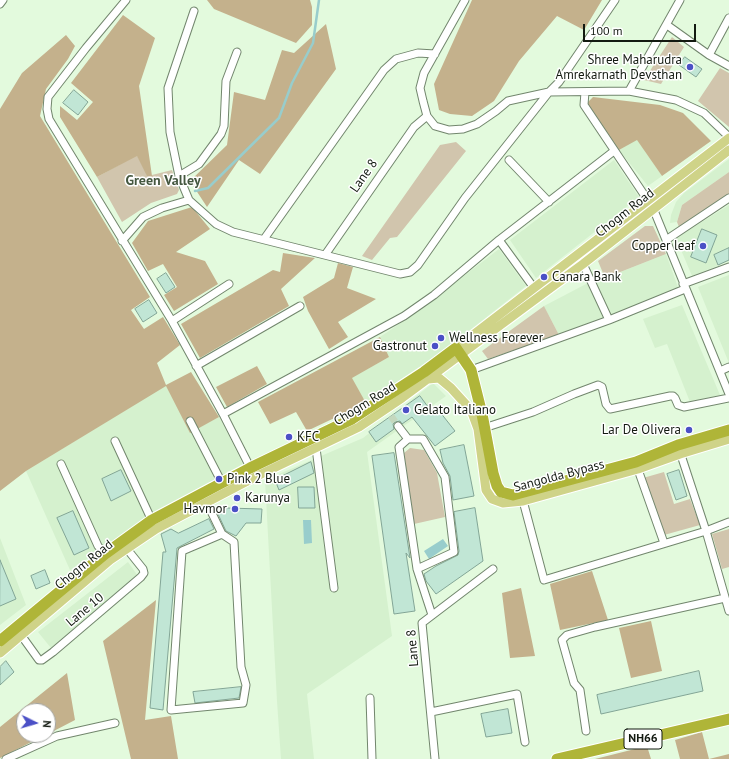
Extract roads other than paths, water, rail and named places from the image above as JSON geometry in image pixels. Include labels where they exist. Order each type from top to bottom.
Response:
[{"type":"highway","name":"Sangolda Bypass","points":[[458,352],[471,370],[493,473],[497,486],[501,492],[522,497],[637,466],[729,430]]},
{"type":"highway","name":"Chogm Road","points":[[1,644],[108,557],[154,525],[222,483],[253,472],[352,419],[424,372],[458,352]]},
{"type":"highway","name":"NH66","points":[[556,759],[729,719]]},
{"type":"main road","name":"Chogm Road","points":[[1,644],[21,635],[108,557],[126,549],[154,525],[207,503],[253,472],[316,448],[389,412],[534,288],[729,138]]},
{"type":"main road","name":"Chogm Road","points":[[458,352],[583,264],[729,150]]},
{"type":"main road","name":"Sangolda Bypass","points":[[428,379],[439,378],[451,388],[471,410],[478,429],[486,490],[492,499],[503,503],[522,497]]},
{"type":"main road","name":"Sangolda Bypass","points":[[679,450],[729,439]]},
{"type":"street","points":[[0,4],[3,0]]},
{"type":"street","points":[[126,0],[48,97],[47,109],[49,119],[172,321],[253,472]]},
{"type":"street","points":[[465,0],[424,73],[420,88],[427,116],[435,126],[449,130],[477,124],[496,112],[508,102],[549,92],[629,91],[676,100],[704,113],[729,138]]},
{"type":"street","points":[[194,11],[168,88],[170,132],[179,176],[189,200],[216,224],[233,232],[400,274],[410,272],[418,265],[465,198],[549,92],[559,82],[615,0]]},
{"type":"street","points":[[629,91],[680,0]]},
{"type":"street","points":[[708,55],[729,18]]},
{"type":"street","points":[[667,25],[708,55],[729,66]]},
{"type":"street","points":[[179,176],[199,164],[221,134],[224,126],[226,81],[237,52]]},
{"type":"street","points":[[264,239],[384,70],[396,59],[418,53],[435,54]]},
{"type":"street","points":[[586,92],[584,105],[653,208],[729,394]]},
{"type":"street","name":"Lane 8","points":[[325,254],[414,127],[427,116]]},
{"type":"street","points":[[223,414],[404,316],[434,295],[499,240],[614,151]]},
{"type":"street","points":[[509,160],[549,202]]},
{"type":"street","points":[[666,240],[729,198]]},
{"type":"street","points":[[122,241],[143,217],[162,208],[189,200]]},
{"type":"street","points":[[499,240],[534,288]]},
{"type":"street","points":[[583,264],[609,320]]},
{"type":"street","points":[[471,370],[609,320],[729,267]]},
{"type":"street","points":[[172,321],[229,284]]},
{"type":"street","points":[[196,366],[300,306]]},
{"type":"street","points":[[720,371],[729,367]]},
{"type":"street","points":[[484,428],[533,412],[598,385],[602,387],[606,404],[610,409],[673,396],[678,405],[684,407],[729,398]]},
{"type":"street","points":[[190,421],[222,483]]},
{"type":"street","points":[[398,426],[408,439]]},
{"type":"street","points":[[417,569],[454,552],[445,477],[423,440],[408,439],[399,447],[417,569],[432,615]]},
{"type":"street","points":[[115,441],[154,525]]},
{"type":"street","points":[[316,448],[334,588]]},
{"type":"street","points":[[679,450],[706,531],[729,611]]},
{"type":"street","points":[[61,464],[98,546],[108,557]]},
{"type":"street","points":[[637,466],[664,543]]},
{"type":"street","points":[[522,497],[544,580],[706,531],[729,522]]},
{"type":"street","points":[[207,503],[222,534],[234,542],[241,667],[246,685],[243,703],[171,710],[182,551],[222,534]]},
{"type":"street","name":"Lane 10","points":[[21,635],[39,660],[42,660],[53,652],[144,573],[143,569],[126,549]]},
{"type":"street","name":"Lane 8","points":[[435,759],[422,623],[493,569]]},
{"type":"street","points":[[586,731],[580,690],[574,683],[562,640],[567,635],[595,627],[725,598]]},
{"type":"street","points":[[431,712],[517,694],[525,742]]},
{"type":"street","points":[[370,698],[372,759]]},
{"type":"street","points":[[6,759],[57,736],[115,723]]},
{"type":"water","points":[[303,520],[311,520],[312,543],[304,544]]},
{"type":"water","points":[[443,539],[448,546],[429,559],[424,551]]},
{"type":"waterway","points":[[195,191],[208,188],[279,118],[292,83],[313,43],[319,0]]},
{"type":"tunnel","points":[[391,416],[398,426]]},
{"type":"place","name":"Shree Maharudra Amrekarnath Devsthan","points":[[690,67]]},
{"type":"place","name":"Copper leaf","points":[[703,246]]},
{"type":"place","name":"Canara Bank","points":[[544,277]]},
{"type":"place","name":"Wellness Forever","points":[[441,338]]},
{"type":"place","name":"Gastronut","points":[[435,346]]},
{"type":"place","name":"Gelato Italiano","points":[[406,410]]},
{"type":"place","name":"Lar De Olivera","points":[[689,430]]},
{"type":"place","name":"KFC","points":[[289,437]]},
{"type":"place","name":"Pink 2 Blue","points":[[219,479]]},
{"type":"place","name":"Karunya","points":[[237,498]]},
{"type":"place","name":"Havmor","points":[[235,509]]},
{"type":"district","name":"Green Valley","points":[[163,181]]}]
